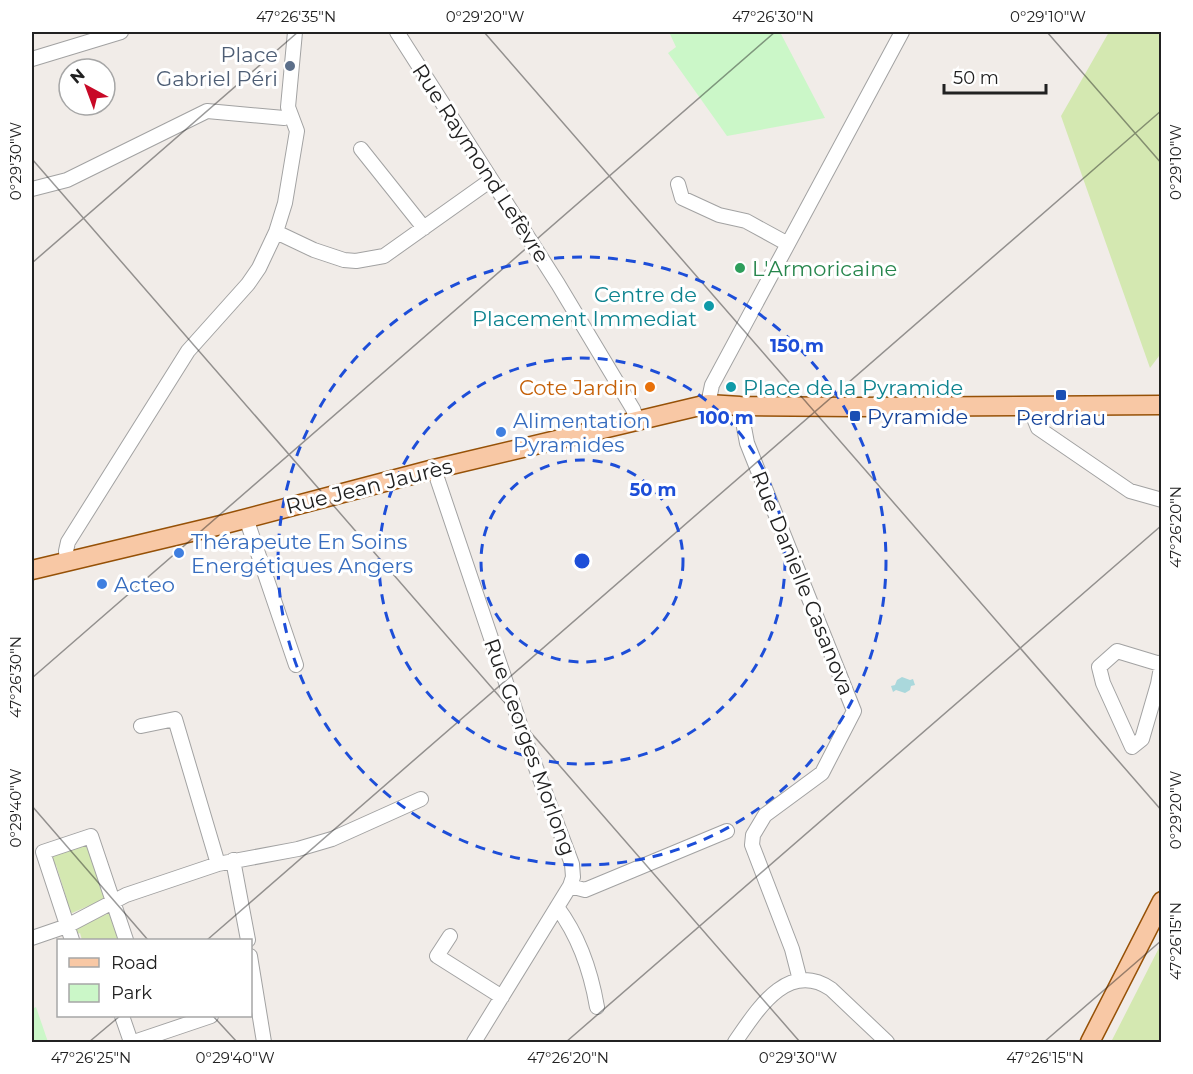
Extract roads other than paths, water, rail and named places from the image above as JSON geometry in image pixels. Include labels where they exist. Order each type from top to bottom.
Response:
[{"type":"main road","name":"Rue Jean Jaurès","points":[[32,570],[246,519],[434,469],[708,404],[740,406],[1157,404]]},
{"type":"main road","points":[[1090,1042],[1161,902]]},
{"type":"street","points":[[32,59],[121,32]]},
{"type":"street","points":[[67,562],[68,542],[134,436],[188,351],[248,284],[259,268],[276,232],[285,200],[297,131],[288,107],[295,32]]},
{"type":"street","name":"Rue Raymond Lefèvre","points":[[397,32],[558,284],[631,406],[637,420]]},
{"type":"street","points":[[708,404],[712,385],[902,32]]},
{"type":"street","points":[[32,189],[67,180],[207,111],[284,118],[291,115]]},
{"type":"street","points":[[361,149],[424,228]]},
{"type":"street","points":[[276,232],[314,250],[344,260],[356,261],[384,256],[491,180]]},
{"type":"street","points":[[678,184],[682,198],[720,215],[746,221],[788,244]]},
{"type":"street","name":"Rue Danielle Casanova","points":[[740,406],[747,443],[854,711],[822,773],[765,815],[753,835],[752,845],[792,949],[800,980]]},
{"type":"street","points":[[1029,406],[1038,428],[1130,491],[1161,500]]},
{"type":"street","name":"Rue Georges Morlong","points":[[434,469],[524,736],[572,864],[573,877],[570,886],[474,1042]]},
{"type":"street","points":[[246,519],[296,665]]},
{"type":"street","points":[[1118,651],[1161,663],[1158,684],[1142,739],[1132,747],[1102,683],[1099,667],[1118,651]]},
{"type":"street","points":[[141,726],[175,719],[218,864]]},
{"type":"street","points":[[32,938],[67,926],[113,900],[218,864],[298,849],[332,839],[421,799]]},
{"type":"street","points":[[570,886],[585,890],[728,831]]},
{"type":"street","points":[[72,939],[43,852],[91,836],[126,939]]},
{"type":"street","points":[[233,860],[248,939]]},
{"type":"street","points":[[557,907],[569,923],[593,984],[597,1007]]},
{"type":"street","points":[[450,936],[437,956],[502,997]]},
{"type":"street","points":[[252,978],[254,1000],[264,1042]]},
{"type":"street","points":[[735,1042],[770,997],[782,987],[800,980],[820,982],[831,989],[887,1042]]},
{"type":"street","points":[[122,1017],[132,1042],[208,1017]]},
{"type":"water","points":[[902,677],[913,679],[915,685],[905,693],[896,690],[893,692],[891,686]]},
{"type":"place","name":"Place Gabriel Péri","points":[[290,66]]},
{"type":"place","name":"L'Armoricaine","points":[[740,268]]},
{"type":"place","name":"Centre de Placement Immediat","points":[[709,306]]},
{"type":"place","name":"Cote Jardin","points":[[650,387]]},
{"type":"place","name":"Place de la Pyramide","points":[[731,387]]},
{"type":"place","name":"Perdriau","points":[[1061,395]]},
{"type":"place","name":"Pyramide","points":[[855,416]]},
{"type":"place","name":"Alimentation Pyramides","points":[[501,432]]},
{"type":"place","name":"Thérapeute En Soins Energétiques Angers","points":[[179,553]]},
{"type":"place","name":"Acteo","points":[[102,584]]}]
